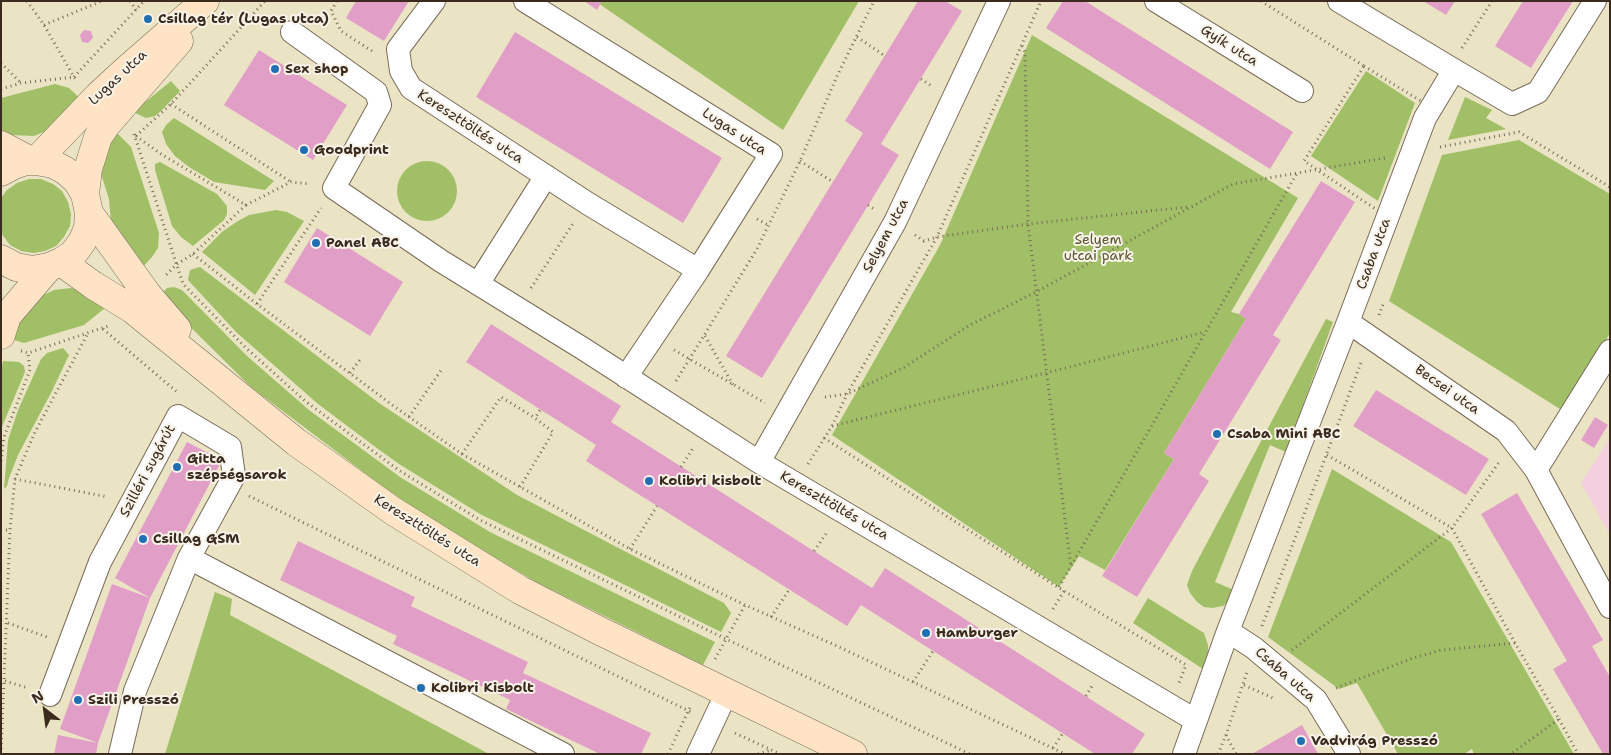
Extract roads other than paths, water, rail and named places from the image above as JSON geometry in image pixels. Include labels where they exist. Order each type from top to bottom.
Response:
[{"type":"street","name":"Lugas utca","points":[[34,161],[124,71],[206,1]]},
{"type":"street","name":"Lugas utca","points":[[55,265],[73,254],[82,242],[88,228],[88,169],[98,137],[107,124],[172,51],[206,1]]},
{"type":"street","name":"Kereszttöltés utca","points":[[434,1],[398,49],[400,64],[410,88],[587,203],[698,270]]},
{"type":"street","name":"Lugas utca","points":[[525,1],[771,154],[698,270],[626,377]]},
{"type":"street","name":"Selyem utca","points":[[759,462],[895,222],[999,1]]},
{"type":"street","name":"Gyík utca","points":[[1156,1],[1302,91]]},
{"type":"street","points":[[1339,1],[1512,104],[1538,92],[1595,1]]},
{"type":"street","name":"Kereszttöltés utca","points":[[292,32],[376,92],[380,105],[334,188],[478,284],[759,462],[1195,720]]},
{"type":"street","name":"Csaba utca","points":[[1184,754],[1228,631],[1348,322],[1407,154],[1425,118],[1457,72]]},
{"type":"street","name":"Kereszttöltés utca","points":[[1,145],[34,161],[53,164],[66,171],[77,181],[87,204],[139,302],[232,389],[296,442],[401,516],[520,590],[853,754]]},
{"type":"street","points":[[1,172],[14,165],[34,161]]},
{"type":"street","points":[[478,284],[546,176]]},
{"type":"street","points":[[1,259],[16,267],[32,270],[55,265]]},
{"type":"street","name":"Kereszttöltés utca","points":[[55,265],[93,285],[139,302]]},
{"type":"street","points":[[10,343],[7,316],[55,265]]},
{"type":"street","name":"Becsei utca","points":[[1348,322],[1506,431],[1536,470],[1610,606]]},
{"type":"street","points":[[1536,470],[1610,351]]},
{"type":"street","name":"Szilléri sugárút","points":[[50,694],[100,562],[178,416],[230,447],[234,476],[189,558],[135,690],[120,754]]},
{"type":"street","points":[[189,558],[563,754]]},
{"type":"street","name":"Csaba utca","points":[[1228,631],[1254,648],[1316,700],[1349,754]]},
{"type":"street","points":[[698,754],[713,723],[715,686]]},
{"type":"place","name":"Csillag tér (Lugas utca)","points":[[148,19]]},
{"type":"place","name":"Sex shop","points":[[275,69]]},
{"type":"place","name":"Goodprint","points":[[304,150]]},
{"type":"place","name":"Panel ABC","points":[[316,243]]},
{"type":"place","name":"Csaba Mini ABC","points":[[1217,434]]},
{"type":"place","name":"Gitta szépségsarok","points":[[177,467]]},
{"type":"place","name":"Kolibri kisbolt","points":[[649,481]]},
{"type":"place","name":"Csillag GSM","points":[[143,539]]},
{"type":"place","name":"Hamburger","points":[[926,633]]},
{"type":"place","name":"Kolibri Kisbolt","points":[[421,688]]},
{"type":"place","name":"Szili Presszó","points":[[78,700]]},
{"type":"place","name":"Vadvirág Presszó","points":[[1301,741]]},
{"type":"park label","name":"Selyem utcai park","points":[[1098,248]]}]
